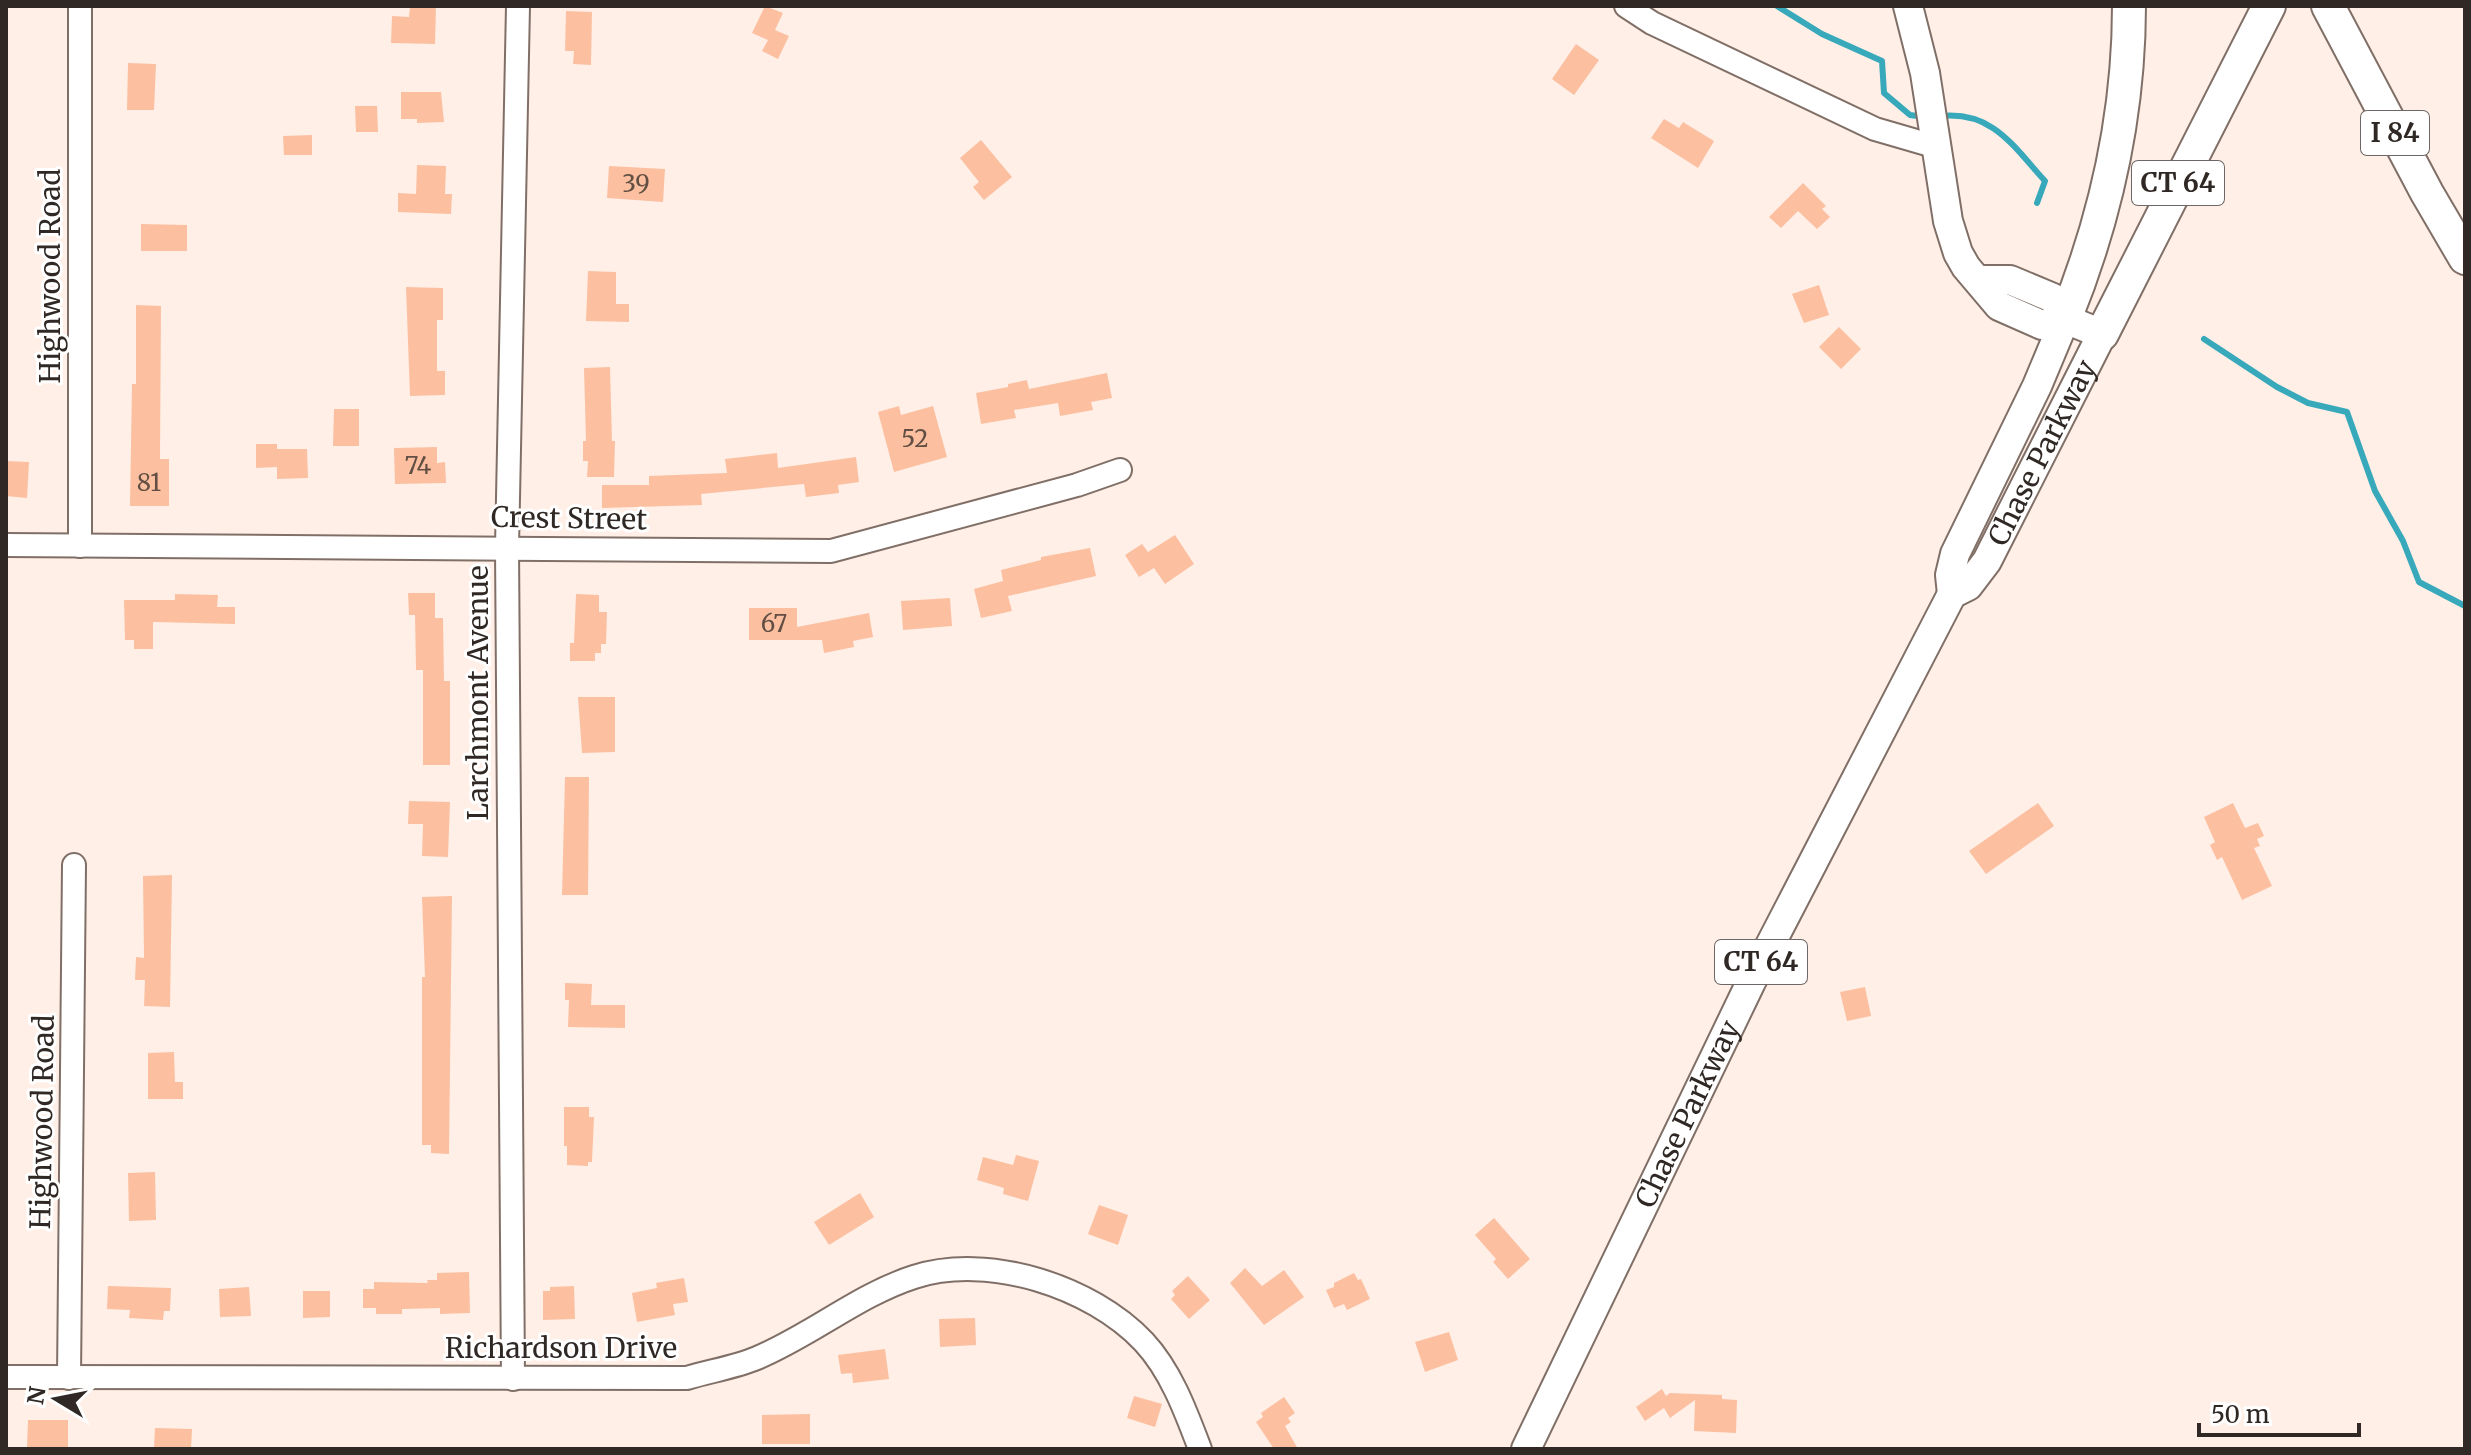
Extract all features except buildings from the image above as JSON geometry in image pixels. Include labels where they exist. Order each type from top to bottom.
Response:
[{"type":"highway","name":"CT 64","points":[[2065,319],[2087,261],[2116,156],[2126,80],[2129,6]]},
{"type":"highway","name":"I 84","points":[[2328,6],[2465,258]]},
{"type":"highway","name":"CT 64","points":[[2102,334],[2262,20]]},
{"type":"main road","name":"Chase Parkway","points":[[1908,6],[1922,62],[1952,239],[1966,267],[1999,306],[2042,325],[2065,319],[2102,334],[1987,561],[1968,586],[1952,594]]},
{"type":"main road","name":"Chase Parkway","points":[[1526,1449],[1757,970],[1952,594],[1950,575],[1955,554],[2037,386],[2065,319]]},
{"type":"street","name":"Highwood Road","points":[[80,6],[80,546]]},
{"type":"street","name":"Larchmont Avenue","points":[[513,1379],[507,547],[518,6]]},
{"type":"street","points":[[1626,6],[1652,23],[1875,129],[1933,127]]},
{"type":"street","name":"Crest Street","points":[[6,545],[831,551],[1077,485],[1120,470]]},
{"type":"street","name":"Highwood Road","points":[[69,1378],[74,865]]},
{"type":"street","name":"Richardson Drive","points":[[6,1377],[687,1378],[757,1358],[872,1294],[915,1277],[950,1269],[989,1270],[1063,1289],[1092,1302],[1124,1323],[1165,1369],[1200,1449]]},
{"type":"waterway","points":[[1777,6],[1822,34],[1882,61],[1884,93],[1910,115],[1925,117]]},
{"type":"waterway","points":[[1941,116],[1975,119],[2012,144],[2045,181],[2037,203]]},
{"type":"waterway","points":[[2204,339],[2277,387],[2308,403],[2347,412],[2375,491],[2403,541],[2419,582],[2465,606]]}]
